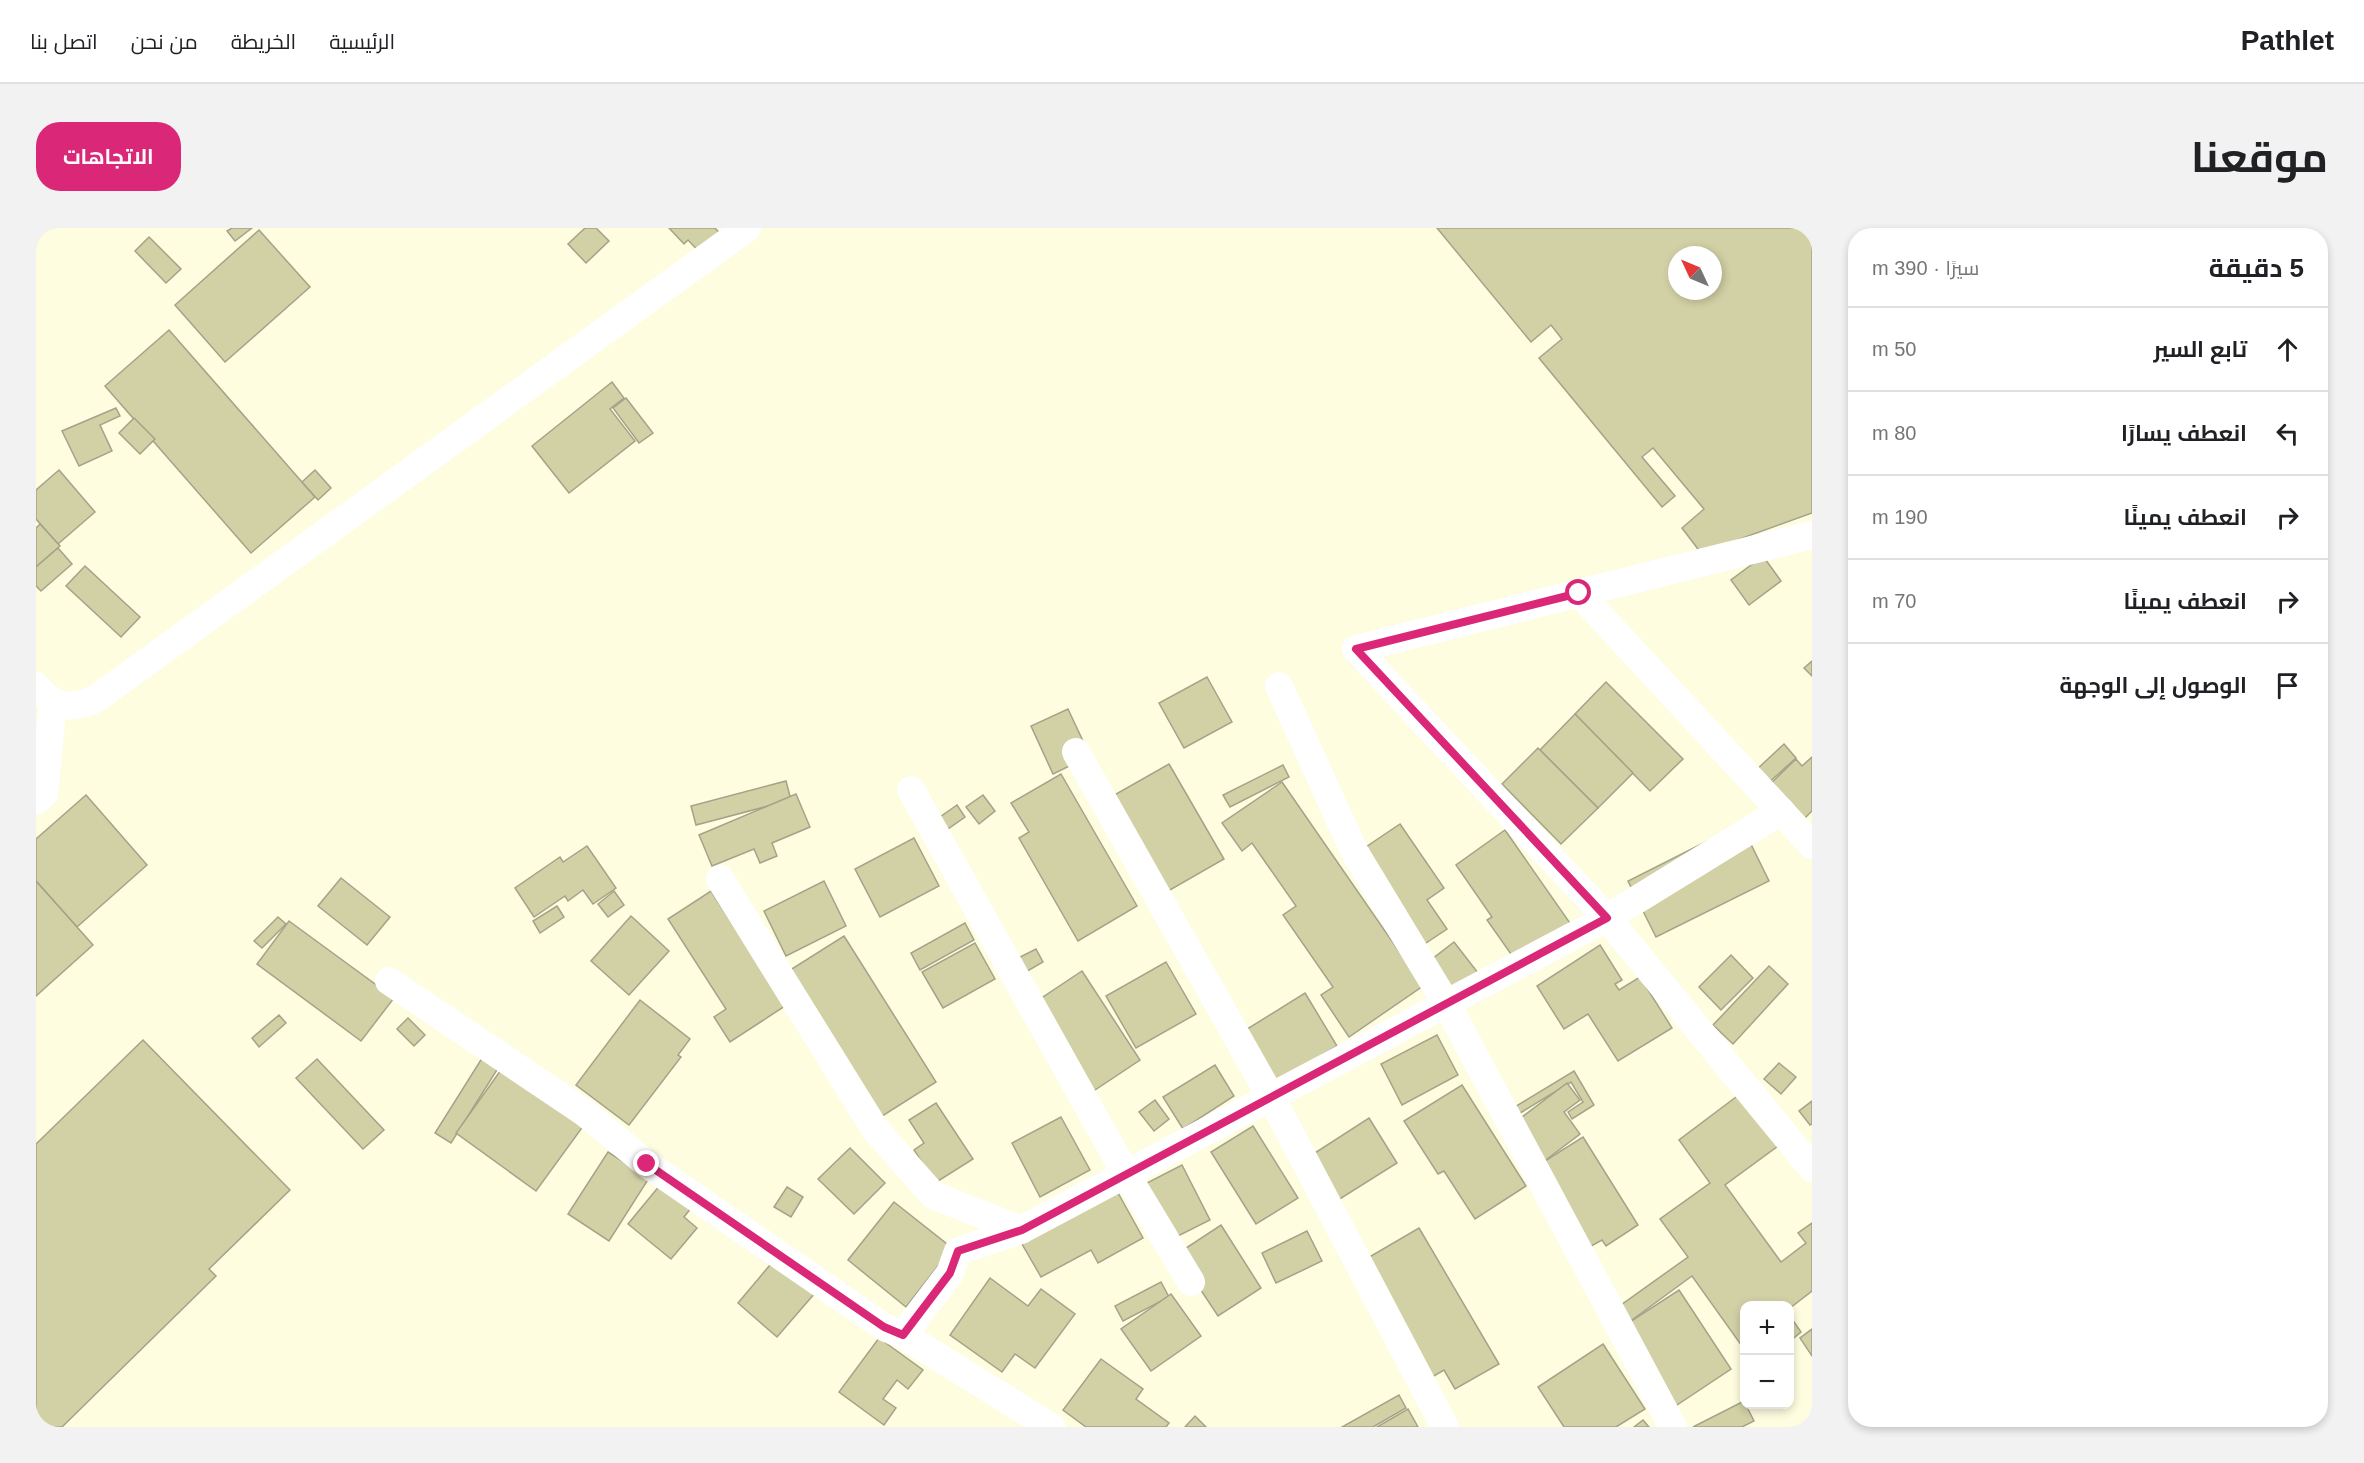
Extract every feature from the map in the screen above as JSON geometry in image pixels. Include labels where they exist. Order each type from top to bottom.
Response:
[{"type":"street","points":[[36,801],[44,794],[44,694],[67,706],[82,706],[97,698],[747,228]]},
{"type":"street","points":[[1812,535],[1356,649],[1607,918],[1812,1168]]},
{"type":"street","points":[[1579,593],[1812,845]]},
{"type":"street","points":[[1280,686],[1354,851],[1446,1003],[1673,1427]]},
{"type":"street","points":[[1076,752],[1271,1097],[1445,1427]]},
{"type":"street","points":[[911,790],[1126,1174],[1191,1282]]},
{"type":"street","points":[[903,1335],[950,1273],[958,1251],[1022,1230],[1607,918],[1781,811]]},
{"type":"street","points":[[720,879],[875,1129],[933,1195],[1022,1230]]},
{"type":"street","points":[[389,981],[585,1113],[667,1178],[884,1327],[903,1335],[1051,1427]]},
{"type":"building","points":[[232,228],[252,228],[235,241],[227,231]]},
{"type":"building","points":[[585,228],[596,228],[609,241],[586,263],[568,244]]},
{"type":"building","points":[[669,228],[715,228],[725,239],[705,258],[688,240],[684,244]]},
{"type":"building","points":[[1437,228],[1812,228],[1812,513],[1701,553],[1682,528],[1704,509],[1653,448],[1642,457],[1675,496],[1662,507],[1539,358],[1562,339],[1551,325],[1531,342]]},
{"type":"building","points":[[259,230],[310,287],[225,362],[175,305]]},
{"type":"building","points":[[149,237],[181,269],[166,283],[135,251]]},
{"type":"building","points":[[169,330],[315,497],[251,553],[105,386]]},
{"type":"building","points":[[612,382],[624,398],[610,409],[635,441],[569,493],[532,446]]},
{"type":"building","points":[[626,398],[653,433],[639,443],[613,408]]},
{"type":"building","points":[[116,408],[120,416],[100,425],[112,451],[79,466],[62,431]]},
{"type":"building","points":[[134,418],[155,439],[140,454],[119,433]]},
{"type":"building","points":[[59,470],[95,512],[58,544],[36,519],[36,490]]},
{"type":"building","points":[[315,470],[331,488],[318,500],[302,482]]},
{"type":"building","points":[[40,524],[60,546],[36,567],[36,528]]},
{"type":"building","points":[[58,548],[72,564],[41,591],[36,586],[36,567]]},
{"type":"building","points":[[1763,556],[1781,581],[1749,605],[1731,580]]},
{"type":"building","points":[[85,566],[140,617],[121,637],[66,586]]},
{"type":"building","points":[[1812,661],[1812,676],[1804,668]]},
{"type":"building","points":[[1207,677],[1232,722],[1184,748],[1159,703]]},
{"type":"building","points":[[1606,682],[1683,759],[1650,791],[1575,714]]},
{"type":"building","points":[[1068,709],[1090,756],[1053,774],[1031,726]]},
{"type":"building","points":[[1575,714],[1633,773],[1598,808],[1540,750]]},
{"type":"building","points":[[1784,744],[1796,758],[1766,785],[1754,772]]},
{"type":"building","points":[[1538,748],[1598,808],[1561,844],[1502,784]]},
{"type":"building","points":[[1812,757],[1812,811],[1800,823],[1767,787],[1796,759],[1802,766]]},
{"type":"building","points":[[1169,764],[1224,859],[1163,894],[1109,798]]},
{"type":"building","points":[[1283,765],[1289,777],[1230,807],[1223,795]]},
{"type":"building","points":[[1061,774],[1137,906],[1078,941],[1019,838],[1029,832],[1011,803]]},
{"type":"building","points":[[786,781],[791,800],[696,825],[691,806]]},
{"type":"building","points":[[1282,782],[1423,986],[1349,1037],[1321,995],[1333,987],[1283,915],[1296,906],[1252,843],[1242,851],[1222,823]]},
{"type":"building","points":[[796,794],[810,827],[772,843],[777,856],[760,863],[754,849],[712,866],[699,835]]},
{"type":"building","points":[[86,795],[147,865],[77,927],[36,881],[36,839]]},
{"type":"building","points":[[983,795],[995,811],[979,824],[966,807]]},
{"type":"building","points":[[957,805],[965,817],[938,836],[930,824]]},
{"type":"building","points":[[1400,824],[1444,888],[1427,900],[1447,929],[1423,945],[1360,851]]},
{"type":"building","points":[[1741,824],[1769,881],[1656,937],[1628,881]]},
{"type":"building","points":[[1505,830],[1579,936],[1525,974],[1487,920],[1492,917],[1456,865]]},
{"type":"building","points":[[914,838],[939,886],[880,917],[855,869]]},
{"type":"building","points":[[587,846],[616,888],[593,904],[583,890],[568,901],[565,896],[534,917],[515,888],[560,857],[563,862]]},
{"type":"building","points":[[341,878],[390,917],[367,945],[318,906]]},
{"type":"building","points":[[36,881],[93,945],[36,996]]},
{"type":"building","points":[[824,881],[846,926],[786,956],[764,911]]},
{"type":"building","points":[[614,891],[624,905],[608,917],[598,904]]},
{"type":"building","points":[[711,891],[785,1006],[730,1042],[714,1017],[726,1009],[668,919]]},
{"type":"building","points":[[557,906],[564,917],[540,933],[533,921]]},
{"type":"building","points":[[631,916],[669,951],[629,995],[591,961]]},
{"type":"building","points":[[278,917],[286,924],[262,948],[254,941]]},
{"type":"building","points":[[289,921],[394,998],[361,1041],[257,964]]},
{"type":"building","points":[[965,923],[974,940],[920,970],[911,953]]},
{"type":"building","points":[[844,936],[936,1082],[876,1120],[787,972]]},
{"type":"building","points":[[1454,942],[1489,987],[1462,1008],[1427,963]]},
{"type":"building","points":[[975,943],[995,979],[943,1008],[922,972]]},
{"type":"building","points":[[1600,945],[1622,980],[1615,984],[1619,990],[1640,977],[1672,1028],[1618,1061],[1588,1014],[1564,1029],[1537,986]]},
{"type":"building","points":[[1036,949],[1043,962],[1024,973],[1016,959]]},
{"type":"building","points":[[1731,955],[1753,978],[1721,1010],[1699,987]]},
{"type":"building","points":[[1166,962],[1196,1014],[1136,1048],[1106,996]]},
{"type":"building","points":[[1769,966],[1788,984],[1733,1044],[1713,1025]]},
{"type":"building","points":[[1082,971],[1140,1060],[1092,1092],[1034,1003]]},
{"type":"building","points":[[1305,993],[1337,1046],[1275,1083],[1244,1031]]},
{"type":"building","points":[[640,1000],[690,1039],[678,1055],[681,1057],[629,1125],[576,1085]]},
{"type":"building","points":[[279,1015],[286,1023],[259,1047],[252,1038]]},
{"type":"building","points":[[408,1018],[425,1035],[414,1046],[397,1029]]},
{"type":"building","points":[[1437,1035],[1458,1075],[1402,1105],[1381,1064]]},
{"type":"building","points":[[143,1040],[290,1190],[209,1269],[216,1276],[62,1427],[36,1427],[36,1144]]},
{"type":"building","points":[[484,1055],[500,1065],[451,1143],[435,1133]]},
{"type":"building","points":[[317,1059],[384,1130],[363,1149],[296,1078]]},
{"type":"building","points":[[1779,1063],[1796,1077],[1781,1094],[1764,1079]]},
{"type":"building","points":[[1215,1065],[1234,1096],[1183,1129],[1163,1097]]},
{"type":"building","points":[[503,1067],[584,1125],[536,1191],[456,1133]]},
{"type":"building","points":[[1574,1071],[1594,1105],[1572,1119],[1568,1112],[1583,1102],[1571,1082],[1517,1115],[1513,1108]]},
{"type":"building","points":[[1567,1083],[1580,1100],[1564,1112],[1580,1134],[1543,1162],[1514,1123]]},
{"type":"building","points":[[1462,1085],[1526,1186],[1475,1219],[1444,1171],[1438,1174],[1404,1121]]},
{"type":"building","points":[[1740,1094],[1778,1146],[1725,1185],[1781,1262],[1806,1243],[1798,1233],[1812,1223],[1812,1291],[1794,1305],[1794,1301],[1740,1301],[1740,1343],[1692,1276],[1625,1325],[1614,1310],[1688,1257],[1660,1219],[1710,1183],[1679,1140]]},
{"type":"building","points":[[1155,1100],[1169,1119],[1154,1131],[1139,1112]]},
{"type":"building","points":[[1812,1101],[1812,1124],[1810,1125],[1799,1111]]},
{"type":"building","points":[[936,1103],[973,1159],[935,1183],[914,1150],[924,1143],[909,1120]]},
{"type":"building","points":[[1061,1117],[1090,1170],[1040,1197],[1012,1143]]},
{"type":"building","points":[[1369,1118],[1397,1163],[1335,1202],[1307,1158]]},
{"type":"building","points":[[1253,1126],[1298,1198],[1256,1224],[1211,1152]]},
{"type":"building","points":[[1583,1137],[1638,1225],[1606,1246],[1602,1240],[1584,1250],[1537,1166]]},
{"type":"building","points":[[850,1148],[885,1183],[854,1214],[818,1179]]},
{"type":"building","points":[[608,1152],[649,1178],[609,1241],[568,1214]]},
{"type":"building","points":[[1182,1165],[1210,1220],[1168,1241],[1141,1186]]},
{"type":"building","points":[[665,1179],[695,1203],[684,1217],[697,1228],[671,1259],[628,1224]]},
{"type":"building","points":[[787,1187],[803,1197],[791,1217],[774,1207]]},
{"type":"building","points":[[1117,1191],[1143,1238],[1098,1263],[1091,1250],[1041,1277],[1022,1244]]},
{"type":"building","points":[[894,1202],[952,1248],[906,1307],[848,1260]]},
{"type":"building","points":[[1221,1225],[1261,1288],[1218,1316],[1177,1254]]},
{"type":"building","points":[[1419,1228],[1499,1364],[1455,1389],[1444,1370],[1427,1380],[1359,1263]]},
{"type":"building","points":[[1307,1231],[1322,1261],[1276,1283],[1262,1253]]},
{"type":"building","points":[[775,1259],[815,1293],[777,1337],[738,1303]]},
{"type":"building","points":[[990,1278],[1028,1306],[1041,1289],[1075,1314],[1035,1368],[1015,1354],[1002,1372],[950,1335]]},
{"type":"building","points":[[1161,1282],[1169,1297],[1123,1321],[1115,1306]]},
{"type":"building","points":[[1679,1290],[1731,1369],[1674,1407],[1622,1327]]},
{"type":"building","points":[[1171,1294],[1201,1336],[1151,1371],[1121,1329]]},
{"type":"building","points":[[1794,1322],[1801,1332],[1794,1338]]},
{"type":"building","points":[[1812,1329],[1812,1356],[1800,1338]]},
{"type":"building","points":[[879,1338],[923,1370],[908,1389],[897,1380],[883,1399],[896,1408],[884,1425],[839,1392]]},
{"type":"building","points":[[1603,1344],[1645,1409],[1616,1427],[1564,1427],[1538,1387]]},
{"type":"building","points":[[1101,1359],[1143,1389],[1136,1399],[1169,1423],[1166,1427],[1086,1427],[1063,1410]]},
{"type":"building","points":[[1399,1395],[1406,1408],[1373,1427],[1342,1427]]},
{"type":"building","points":[[1740,1403],[1740,1409],[1748,1409],[1754,1421],[1742,1427],[1693,1427]]},
{"type":"building","points":[[1408,1409],[1418,1427],[1377,1427]]},
{"type":"building","points":[[1195,1416],[1206,1427],[1185,1427]]},
{"type":"building","points":[[1643,1420],[1649,1427],[1634,1427]]},
{"type":"building","points":[[1811,1420],[1812,1427],[1801,1427]]},
{"type":"route","points":[[647,1164],[884,1327],[903,1335],[950,1273],[958,1251],[1022,1230],[1607,918],[1356,649],[1579,593]]}]
